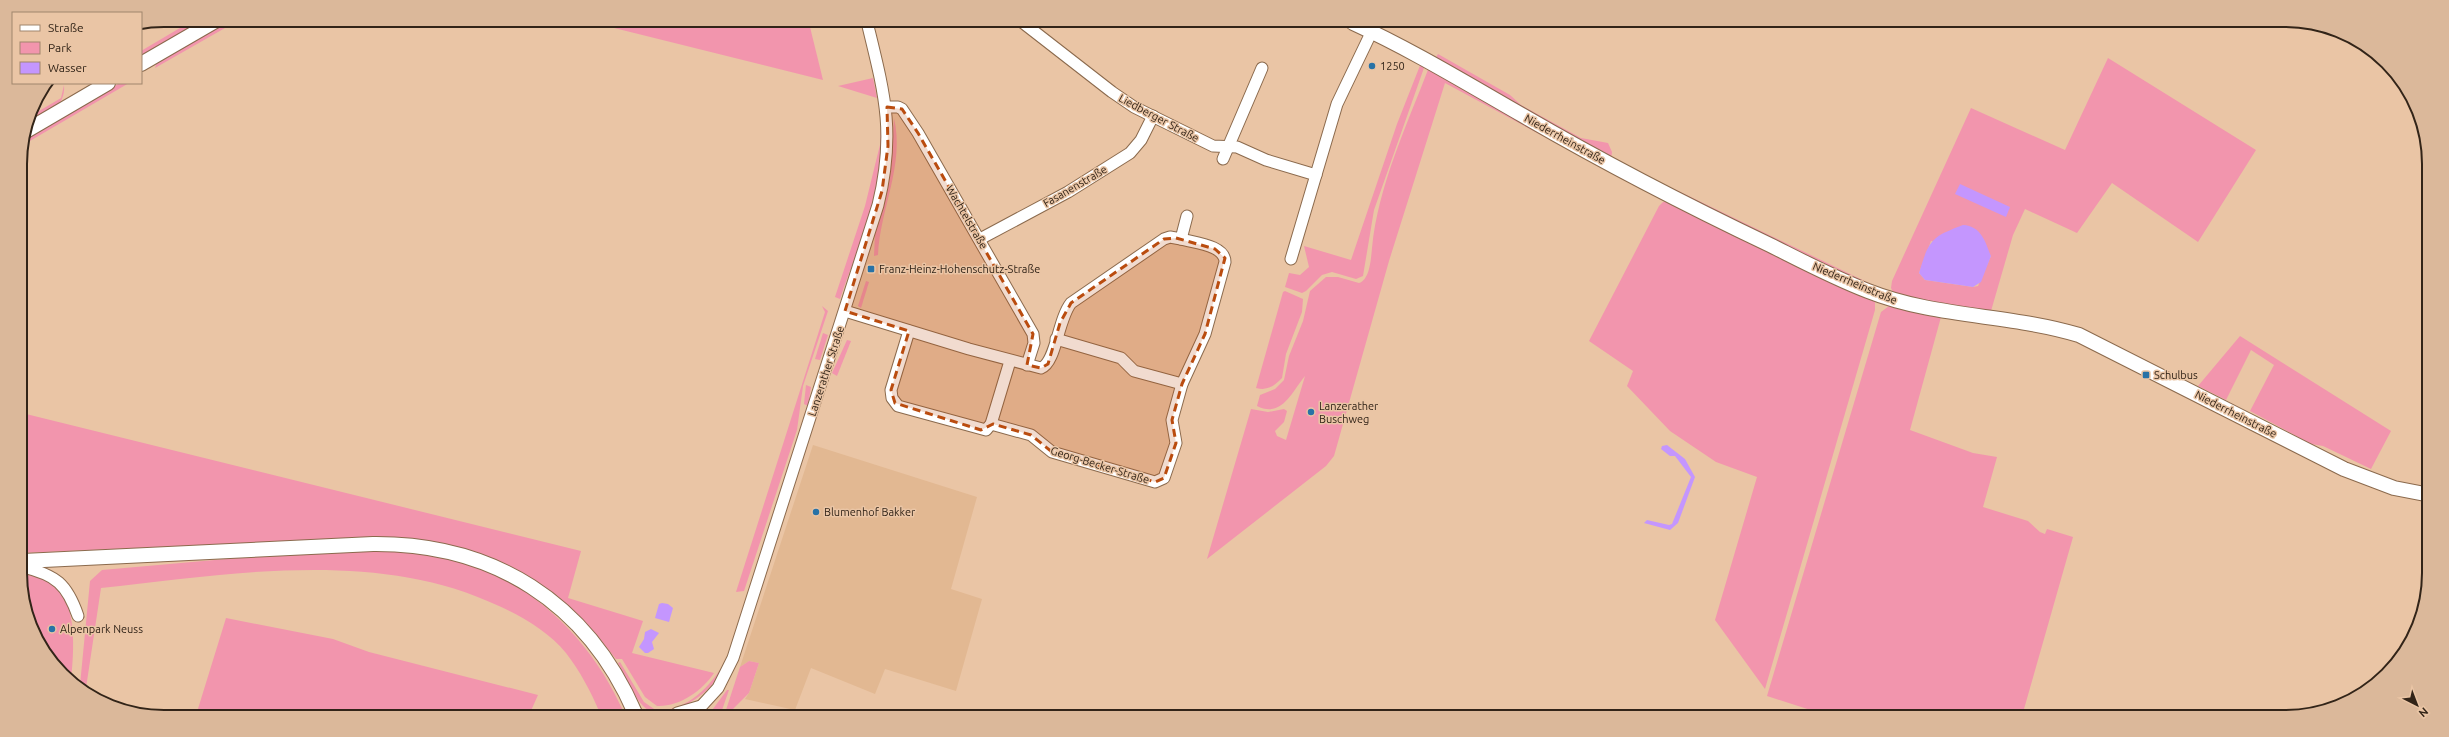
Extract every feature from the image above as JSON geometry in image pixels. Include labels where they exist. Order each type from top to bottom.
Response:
[{"type":"main road","points":[[142,63],[205,27]]},
{"type":"main road","name":"Niederrheinstraße","points":[[1361,27],[1401,45],[1613,166],[1737,229],[1865,290],[1900,302],[1933,310],[2037,324],[2079,335],[2344,469],[2394,488],[2422,493]]},
{"type":"main road","points":[[32,127],[106,84]]},
{"type":"main road","points":[[27,561],[373,544],[408,545],[449,551],[477,559],[505,571],[533,587],[551,600],[569,616],[597,648],[622,686],[634,710]]},
{"type":"street","name":"Lanzerather Straße","points":[[698,710],[718,688],[733,658],[845,311],[882,191],[888,146],[887,107],[868,27]]},
{"type":"street","name":"Liedberger Straße","points":[[1028,27],[1112,92],[1153,116],[1213,146],[1237,147],[1266,160],[1316,175]]},
{"type":"street","points":[[1291,260],[1337,104],[1372,32]]},
{"type":"street","points":[[1222,159],[1262,68]]},
{"type":"street","name":"Wachtelstraße","points":[[887,107],[898,107],[904,112],[980,239],[1033,334],[1034,343],[1027,365]]},
{"type":"street","name":"Fasanenstraße","points":[[980,239],[1068,192],[1130,153],[1141,140],[1153,116]]},
{"type":"street","points":[[1181,239],[1187,216]]},
{"type":"street","points":[[845,311],[1036,368],[1045,366],[1050,360],[1056,339],[1065,310],[1079,296],[1164,239],[1170,237],[1181,239],[1219,250],[1224,256],[1225,262],[1205,334],[1182,384],[1134,371],[1121,358],[1056,339]]},
{"type":"street","name":"Georg-Becker-Straße","points":[[909,331],[891,390],[893,401],[898,406],[981,430],[987,429],[991,424],[1031,436],[1052,452],[1155,482],[1160,481],[1167,474],[1176,443],[1172,420],[1182,384]]},
{"type":"street","points":[[991,424],[1010,361]]},
{"type":"street","points":[[27,569],[48,575],[65,588],[72,597],[78,616]]},
{"type":"highlighted area","points":[[887,107],[902,109],[918,133],[1033,334],[1027,365],[1041,368],[1048,364],[1060,323],[1071,303],[1164,239],[1176,238],[1215,249],[1225,258],[1205,334],[1182,384],[1172,420],[1176,443],[1164,478],[1155,482],[1052,452],[1031,435],[993,424],[981,430],[895,403],[891,390],[909,331],[845,311],[882,191],[888,146]]},
{"type":"shaded area","points":[[813,445],[977,497],[951,589],[982,599],[956,691],[885,669],[875,694],[811,668],[795,710],[745,699],[749,693],[759,663],[749,661],[740,667]]},
{"type":"green space","points":[[182,27],[195,27],[142,57],[142,50]]},
{"type":"green space","points":[[217,27],[227,27],[155,68],[157,61]]},
{"type":"green space","points":[[610,27],[810,27],[823,80]]},
{"type":"green space","points":[[1438,54],[1510,95],[1521,105],[1581,138],[1608,143],[1612,152],[1611,160],[1435,59]]},
{"type":"green space","points":[[2108,58],[2256,150],[2198,242],[2112,183],[2077,233],[2025,209],[2013,235],[1991,311],[1938,304],[1893,292],[1891,288],[1892,281],[1971,108],[2065,150]],"holes":[[[1931,241],[1991,256],[1978,286],[1973,287],[1925,280],[1919,273]]]},
{"type":"green space","points":[[1421,63],[1425,65],[1374,210],[1363,276],[1356,279],[1332,272],[1322,275],[1302,293],[1285,287],[1289,273],[1300,275],[1309,267],[1304,246],[1351,260],[1397,124]]},
{"type":"green space","points":[[1429,67],[1649,191],[1656,197],[1445,83],[1389,261],[1334,456],[1326,466],[1207,559],[1251,409],[1268,412],[1284,409],[1287,411],[1284,422],[1275,431],[1277,436],[1286,440],[1305,376],[1286,401],[1280,406],[1273,409],[1266,409],[1257,406],[1260,395],[1275,389],[1284,380],[1289,356],[1303,321],[1310,291],[1326,277],[1338,277],[1359,283],[1366,278],[1370,263],[1375,225],[1380,202],[1394,156]]},
{"type":"green space","points":[[873,78],[877,98],[838,86]]},
{"type":"green space","points":[[118,84],[127,84],[29,141],[31,134]]},
{"type":"green space","points":[[64,85],[62,100],[58,105],[34,120],[37,113],[61,98]]},
{"type":"green space","points":[[882,106],[883,153],[879,185],[870,218],[840,299],[835,297],[865,206],[880,145]]},
{"type":"green space","points":[[894,118],[897,135],[894,170],[883,221],[878,255],[874,256],[875,233],[891,169]]},
{"type":"green space","points":[[1672,188],[1879,288],[1876,289],[1671,190]]},
{"type":"green space","points":[[1663,202],[1669,202],[1871,297],[1875,302],[1875,310],[1765,689],[1715,620],[1757,477],[1716,462],[1670,431],[1627,386],[1633,371],[1589,341],[1659,206]]},
{"type":"green space","points":[[866,281],[869,282],[861,308],[858,306]]},
{"type":"green space","points":[[1285,291],[1303,299],[1302,312],[1286,354],[1282,378],[1270,387],[1264,389],[1256,388],[1283,292]]},
{"type":"green space","points":[[822,306],[828,311],[803,386],[797,430],[744,591],[736,592],[825,312]]},
{"type":"green space","points":[[1889,306],[1941,317],[1910,430],[1973,453],[1997,457],[1983,507],[2028,521],[2040,532],[2045,534],[2047,529],[2073,537],[2024,710],[1810,710],[1767,696],[1881,312]]},
{"type":"green space","points":[[823,333],[828,335],[820,360],[815,359]]},
{"type":"green space","points":[[2240,336],[2391,431],[2371,469],[2323,446],[2311,444],[2250,411],[2274,365],[2251,350],[2226,400],[2198,386]]},
{"type":"green space","points":[[847,340],[851,341],[837,376],[832,373]]},
{"type":"green space","points":[[806,385],[811,387],[808,406],[804,404]]},
{"type":"green space","points":[[27,414],[581,551],[568,598],[643,621],[632,653],[714,673],[703,686],[689,697],[674,704],[657,706],[645,697],[622,659],[616,659],[590,628],[563,602],[535,581],[505,564],[473,552],[438,544],[401,539],[361,538],[27,553]]},
{"type":"green space","points":[[362,550],[402,551],[426,553],[459,560],[490,572],[519,588],[546,607],[570,630],[591,656],[609,683],[622,710],[599,710],[585,682],[566,653],[552,638],[517,615],[499,606],[452,588],[404,577],[354,571],[303,570],[252,572],[101,588],[86,686],[80,682],[90,581],[102,570],[237,558]]},
{"type":"green space","name":"Alpenpark Neuss","points":[[27,575],[49,581],[60,591],[70,614],[73,656],[71,674],[50,649],[41,634],[34,617]]},
{"type":"green space","points":[[226,618],[333,639],[369,652],[538,695],[531,710],[198,710]]},
{"type":"green space","points":[[749,661],[759,663],[749,693],[732,710],[726,710],[740,667]]},
{"type":"green space","points":[[620,662],[644,702],[656,710],[648,710],[643,706],[631,688],[618,663]]},
{"type":"green space","points":[[725,662],[711,686],[699,697],[675,710],[668,710],[688,702],[697,696],[712,680]]},
{"type":"green space","points":[[727,690],[729,690],[722,710],[712,710]]},
{"type":"water","points":[[1960,184],[2010,207],[2006,217],[1955,194]]},
{"type":"water","points":[[1963,225],[1974,228],[1982,235],[1991,256],[1981,282],[1973,287],[1925,280],[1919,273],[1929,246],[1944,233]]},
{"type":"water","points":[[1667,445],[1685,459],[1695,477],[1678,523],[1670,530],[1644,523],[1647,520],[1669,525],[1672,524],[1691,477],[1675,456],[1670,456],[1661,449],[1662,446]]},
{"type":"water","points":[[659,604],[668,604],[673,608],[669,622],[655,618]]},
{"type":"water","points":[[651,629],[659,633],[652,642],[654,649],[648,653],[645,653],[639,647],[644,639],[645,632]]},
{"type":"place","name":"1250","points":[[1372,66]]},
{"type":"place","name":"Franz-Heinz-Hohenschutz-Straße","points":[[871,269]]},
{"type":"place","name":"Schulbus","points":[[2146,375]]},
{"type":"place","name":"Lanzerather Buschweg","points":[[1311,412]]},
{"type":"place","name":"Blumenhof Bakker","points":[[816,512]]},
{"type":"place","name":"Alpenpark Neuss","points":[[52,629]]}]
